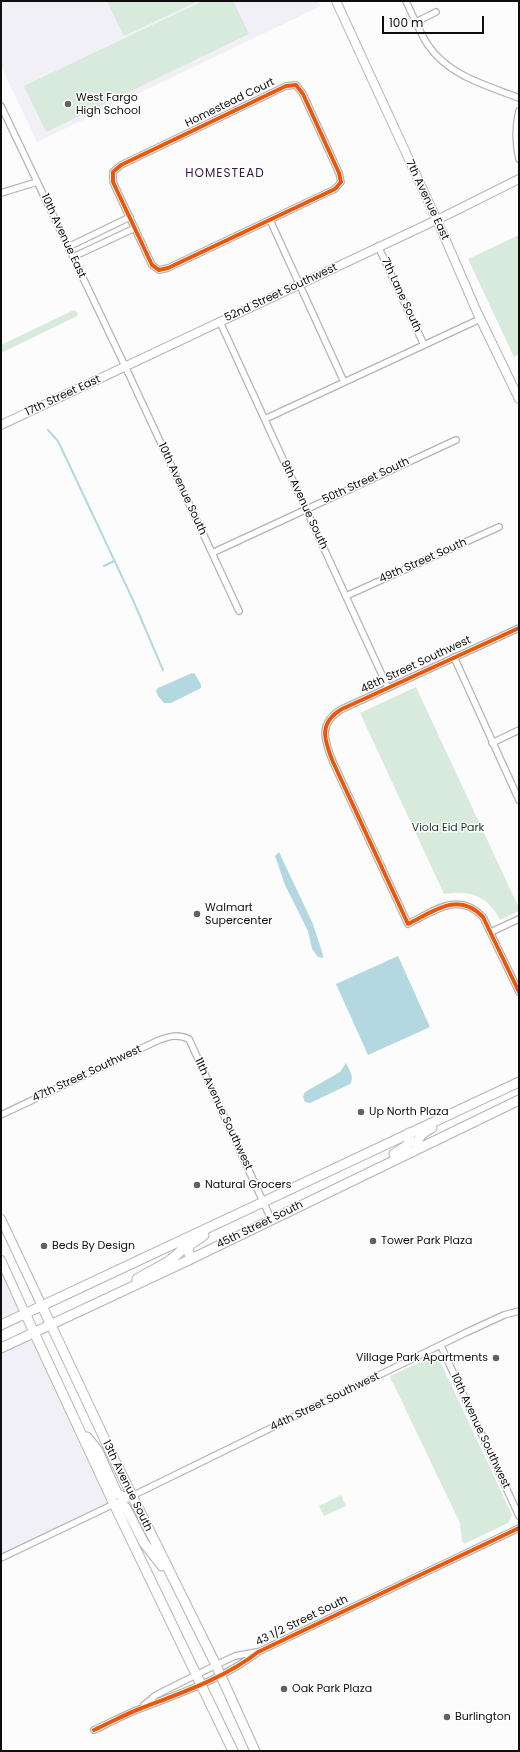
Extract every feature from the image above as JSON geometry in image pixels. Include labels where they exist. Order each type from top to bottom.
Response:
[{"type":"main road","name":"45th Street South","points":[[1,1325],[519,1082]]},
{"type":"main road","points":[[416,1149],[416,1142],[425,1131],[460,1115],[486,1097]]},
{"type":"main road","name":"45th Street South","points":[[1,1348],[191,1259],[519,1100]]},
{"type":"main road","points":[[340,1186],[354,1174],[394,1154],[406,1146],[410,1141],[409,1133]]},
{"type":"main road","points":[[191,1259],[188,1250],[190,1244],[223,1225],[229,1217]]},
{"type":"main road","points":[[113,1295],[130,1283],[173,1258],[183,1248],[182,1240]]},
{"type":"main road","name":"13th Avenue South","points":[[42,1306],[132,1496],[216,1665],[255,1751]]},
{"type":"main road","name":"13th Avenue South","points":[[25,1313],[114,1504],[198,1674],[233,1751]]},
{"type":"main road","points":[[75,1420],[98,1452],[117,1493],[125,1498],[132,1496]]},
{"type":"main road","points":[[114,1504],[122,1504],[126,1508],[144,1544],[173,1580]]},
{"type":"street","name":"7th Avenue East","points":[[336,1],[480,319],[519,399]]},
{"type":"street","points":[[406,1],[428,45],[444,64],[463,77],[519,98]]},
{"type":"street","points":[[416,22],[436,12]]},
{"type":"street","name":"Homestead Court","points":[[296,85],[303,94],[339,173],[341,182],[335,189],[270,220],[168,268],[159,270],[152,265],[113,182],[113,172],[121,165],[286,86],[296,85]]},
{"type":"street","name":"10th Avenue East","points":[[1,106],[125,366]]},
{"type":"street","points":[[519,111],[515,127],[516,146],[519,159]]},
{"type":"street","points":[[436,219],[519,179]]},
{"type":"street","points":[[1,193],[37,182]]},
{"type":"street","points":[[68,247],[130,217]]},
{"type":"street","name":"52nd Street Southwest","points":[[125,366],[436,219]]},
{"type":"street","points":[[270,220],[344,382]]},
{"type":"street","points":[[73,257],[135,228]]},
{"type":"street","name":"7th Lane South","points":[[378,246],[424,345]]},
{"type":"street","points":[[265,419],[480,319]]},
{"type":"street","name":"9th Avenue South","points":[[220,322],[388,688]]},
{"type":"street","name":"17th Street East","points":[[1,425],[125,366]]},
{"type":"street","name":"10th Avenue South","points":[[125,366],[239,611]]},
{"type":"street","name":"50th Street South","points":[[212,553],[306,508],[456,440]]},
{"type":"street","name":"49th Street South","points":[[346,596],[499,526]]},
{"type":"street","name":"48th Street Southwest","points":[[491,932],[483,917],[476,909],[465,904],[456,903],[445,906],[408,924],[332,762],[325,743],[324,734],[326,725],[336,712],[519,628]]},
{"type":"street","points":[[454,657],[519,800]]},
{"type":"street","points":[[492,743],[519,730]]},
{"type":"street","points":[[519,919],[491,932],[519,992]]},
{"type":"street","name":"47th Street Southwest","points":[[1,1115],[159,1040],[174,1035]]},
{"type":"street","name":"11th Avenue Southwest","points":[[174,1035],[182,1036],[188,1040],[264,1201],[271,1219]]},
{"type":"street","name":"13th Avenue South","points":[[1,1219],[42,1306]]},
{"type":"street","name":"13th Avenue South","points":[[1,1260],[25,1313]]},
{"type":"street","name":"44th Street Southwest","points":[[132,1496],[501,1316],[519,1311]]},
{"type":"street","name":"10th Avenue Southwest","points":[[441,1346],[519,1516]]},
{"type":"street","points":[[1,1558],[114,1504]]},
{"type":"street","name":"43 1/2 Street South","points":[[94,1730],[140,1708],[170,1698],[220,1675],[242,1664],[258,1652],[519,1528]]},
{"type":"street","name":"43 1/2 Street South","points":[[140,1708],[156,1695],[216,1665],[235,1656],[258,1652]]},
{"type":"shaded area","name":"West Fargo High School","points":[[1,1],[318,1],[321,6],[37,142],[1,66]]},
{"type":"shaded area","points":[[1,1267],[22,1311],[1,1321]]},
{"type":"shaded area","points":[[34,1336],[109,1502],[1,1554],[1,1351]]},
{"type":"green space","points":[[107,1],[198,1],[124,36]]},
{"type":"green space","points":[[203,1],[233,1],[249,34],[46,132],[24,86]]},
{"type":"green space","points":[[519,235],[519,354],[514,357],[468,259]]},
{"type":"green space","points":[[74,310],[78,313],[77,316],[1,353],[1,345]]},
{"type":"green space","name":"Viola Eid Park","points":[[416,687],[519,908],[519,911],[500,920],[490,905],[477,896],[462,893],[444,894],[360,713]]},
{"type":"green space","points":[[432,1357],[437,1357],[440,1361],[512,1515],[508,1523],[464,1544],[462,1541],[460,1523],[391,1381],[390,1376]]},
{"type":"green space","points":[[341,1495],[346,1506],[324,1516],[319,1506]]},
{"type":"water","points":[[192,673],[195,674],[201,688],[171,703],[164,703],[158,696],[156,691],[158,688]]},
{"type":"water","points":[[279,852],[313,924],[323,958],[318,957],[312,949],[308,931],[285,885],[275,856]]},
{"type":"water","points":[[398,956],[430,1027],[368,1055],[336,984]]},
{"type":"water","points":[[346,1063],[352,1076],[350,1084],[310,1103],[305,1102],[303,1097],[305,1092],[340,1072]]},
{"type":"waterway","points":[[48,430],[58,441],[133,600],[163,670]]},
{"type":"waterway","points":[[104,566],[114,561]]},
{"type":"cycle path","points":[[296,85],[303,94],[339,173],[341,182],[335,189],[168,268],[159,270],[152,265],[113,182],[113,172],[121,165],[286,86],[296,85]]},
{"type":"cycle path","points":[[519,628],[342,709],[334,714],[329,720],[325,732],[327,746],[333,762],[408,924],[446,906],[455,904],[464,905],[474,909],[483,917],[519,992]]},
{"type":"cycle path","points":[[94,1730],[130,1713],[187,1691],[217,1677],[231,1670],[258,1652],[519,1528]]},
{"type":"place","name":"West Fargo High School","points":[[68,104]]},
{"type":"place","name":"Walmart Supercenter","points":[[197,914]]},
{"type":"place","name":"Up North Plaza","points":[[361,1112]]},
{"type":"place","name":"Natural Grocers","points":[[197,1185]]},
{"type":"place","name":"Tower Park Plaza","points":[[373,1241]]},
{"type":"place","name":"Beds By Design","points":[[44,1246]]},
{"type":"place","name":"Village Park Apartments","points":[[496,1358]]},
{"type":"place","name":"Oak Park Plaza","points":[[284,1689]]},
{"type":"place","name":"Burlington","points":[[447,1717]]},
{"type":"district","name":"HOMESTEAD","points":[[225,174]]}]
